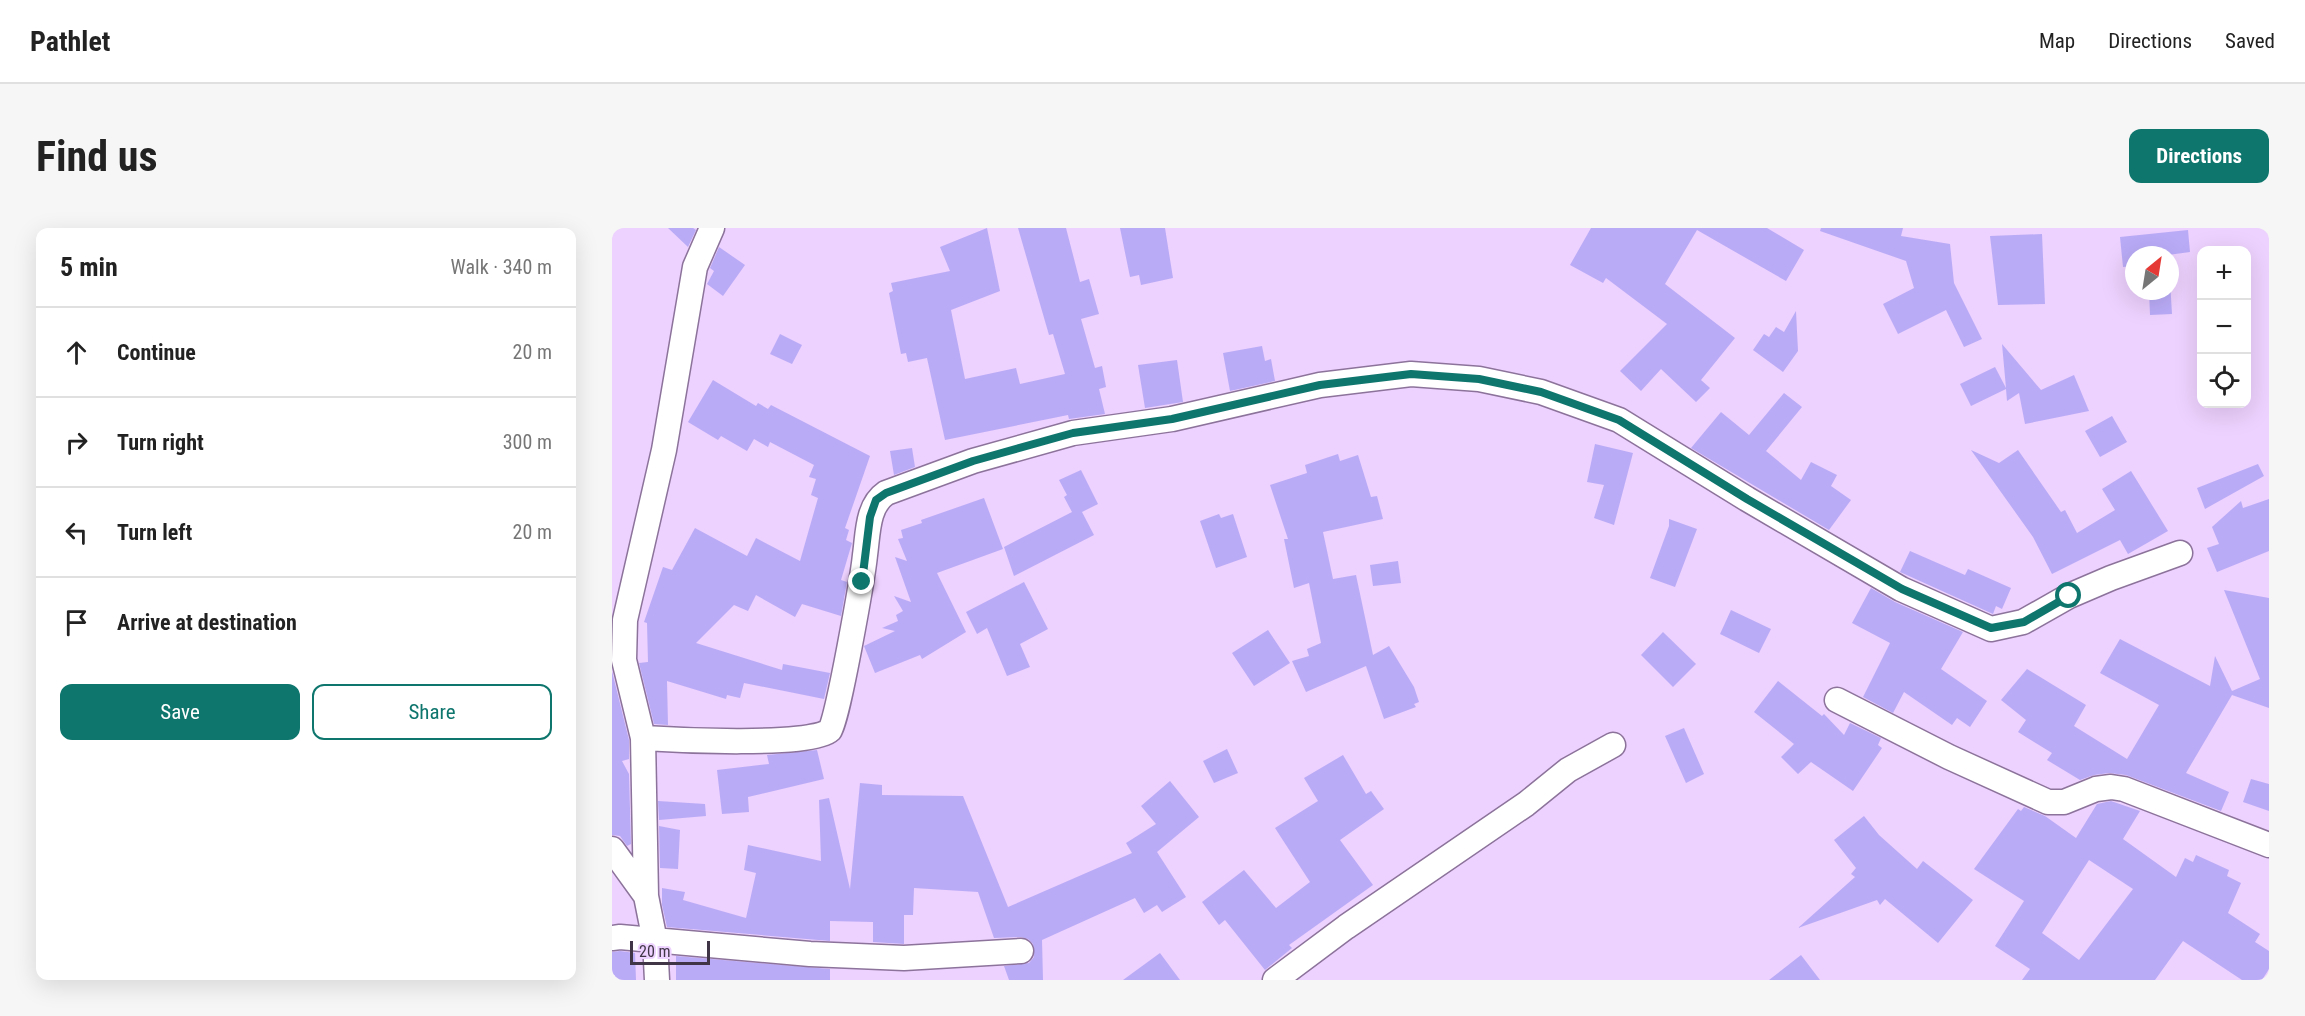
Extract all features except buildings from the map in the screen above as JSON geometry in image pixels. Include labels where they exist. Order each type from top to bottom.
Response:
[{"type":"street","points":[[657,980],[655,941],[646,896],[643,738],[624,660],[625,620],[664,450],[695,267],[712,228]]},
{"type":"street","points":[[643,738],[703,741],[800,739],[825,733],[832,728],[862,582],[870,517],[876,500],[886,493],[973,461],[1073,433],[1172,419],[1320,385],[1399,375],[1479,379],[1541,392],[1619,420],[1747,499],[1902,589],[1991,628],[2024,622],[2069,596],[2180,553]]},
{"type":"street","points":[[1838,700],[1949,757],[2048,802],[2064,802],[2096,789],[2111,787],[2124,789],[2269,845]]},
{"type":"street","points":[[1275,980],[1346,927],[1526,804],[1568,770],[1613,745]]},
{"type":"street","points":[[612,849],[646,896]]},
{"type":"street","points":[[612,938],[810,954],[904,957],[1021,951]]},
{"type":"route","points":[[862,582],[870,517],[876,500],[886,493],[973,461],[1073,433],[1172,419],[1320,385],[1411,374],[1479,379],[1541,392],[1619,420],[1747,499],[1902,589],[1991,628],[2024,622],[2069,596]]}]
